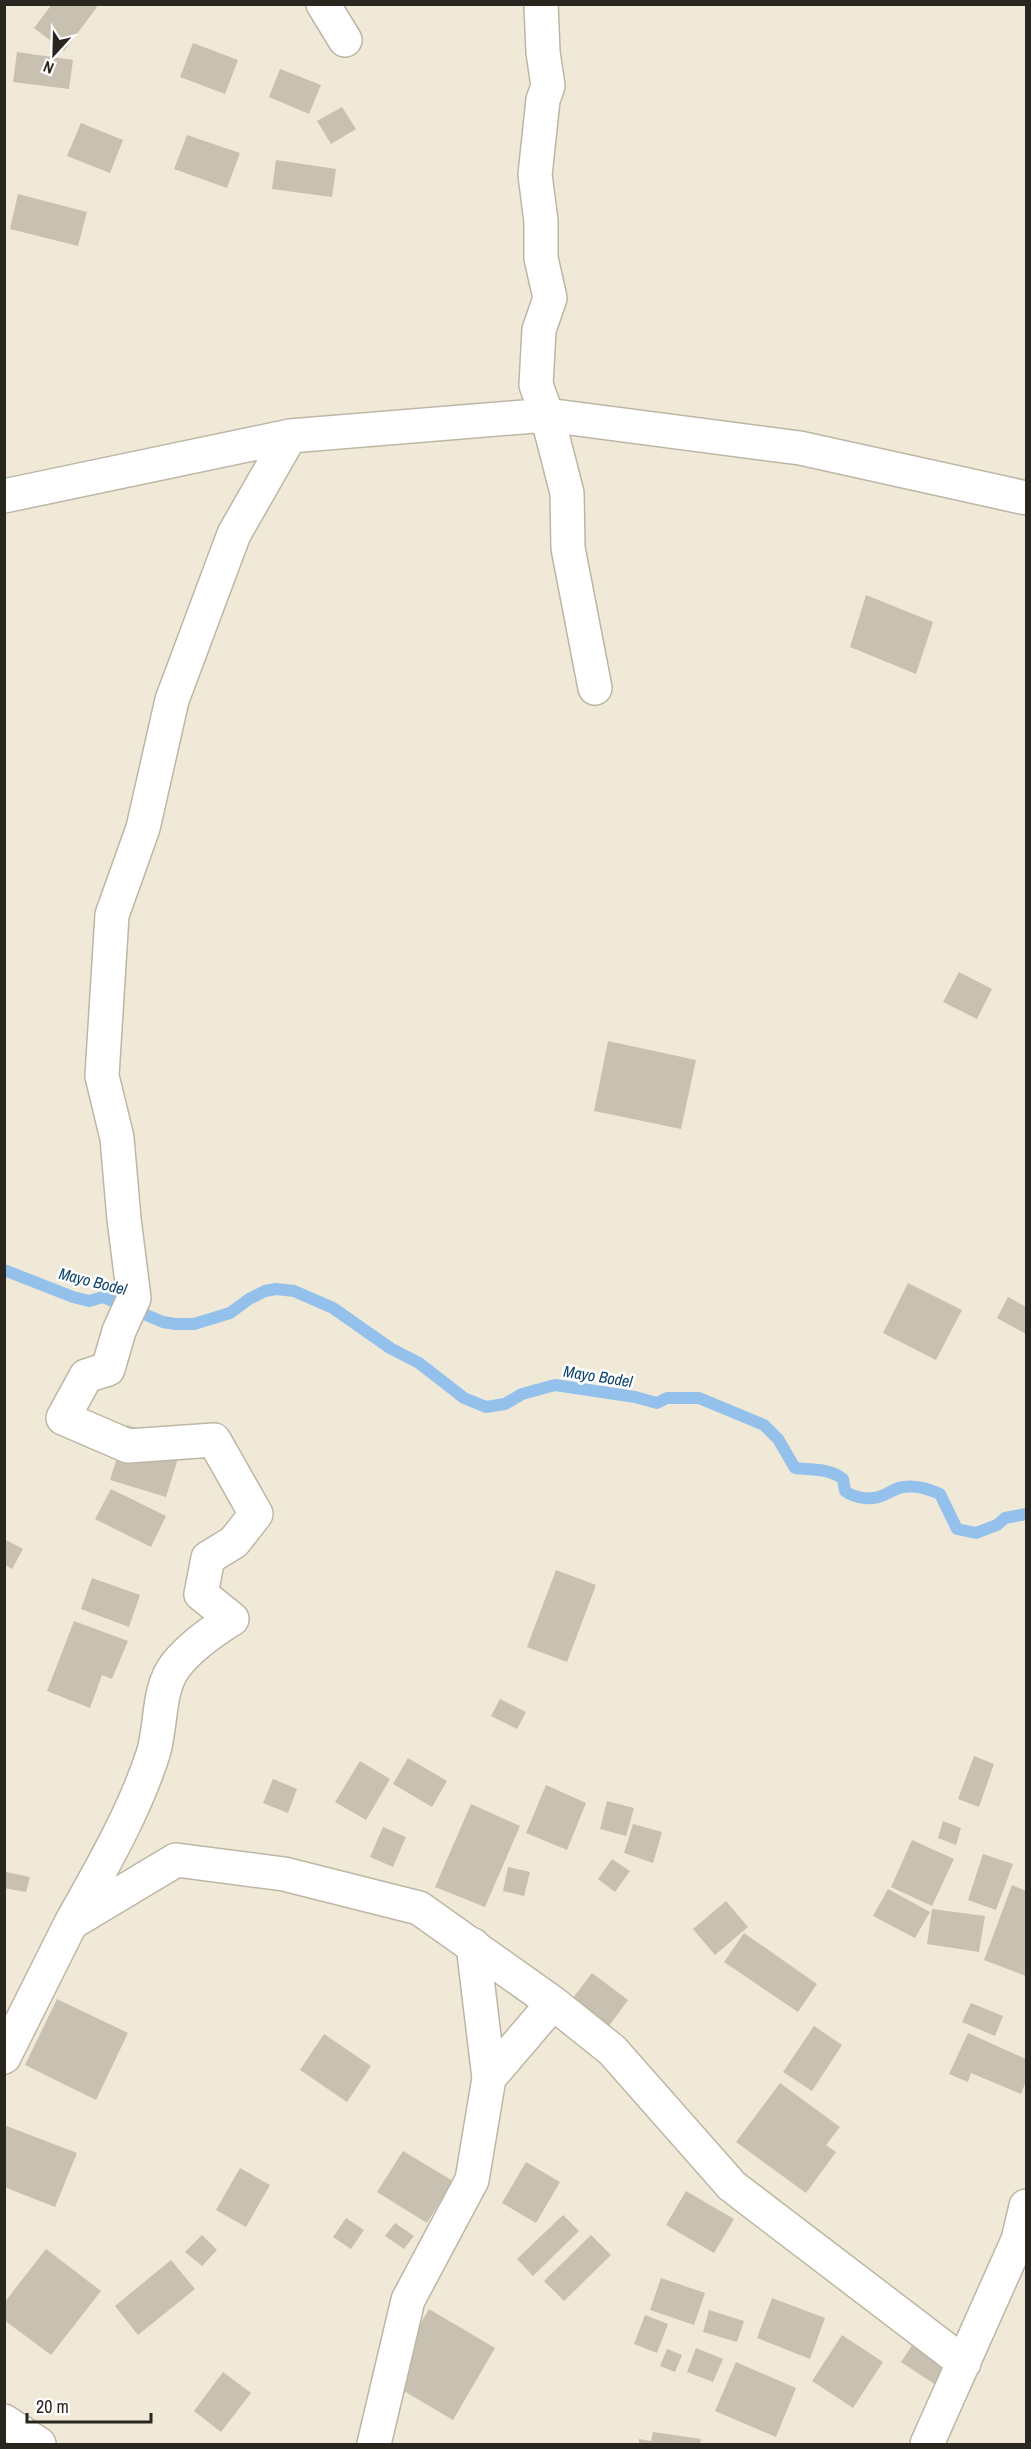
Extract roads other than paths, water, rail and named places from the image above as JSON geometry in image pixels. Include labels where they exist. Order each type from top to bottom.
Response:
[{"type":"street","points":[[323,4],[345,40]]},
{"type":"street","points":[[541,4],[543,52],[548,86],[543,100],[535,175],[541,221],[541,258],[550,298],[539,330],[536,385],[547,415],[567,493],[568,548],[595,688]]},
{"type":"street","points":[[4,495],[290,436],[547,415],[800,448],[1026,498]]},
{"type":"street","points":[[4,2058],[71,1923],[114,1846],[153,1753],[164,1692],[174,1667],[207,1635],[232,1618],[201,1594],[208,1558],[234,1542],[256,1514],[214,1440],[128,1446],[63,1418],[86,1376],[108,1369],[119,1331],[134,1298],[117,1138],[102,1076],[112,915],[143,828],[172,700],[234,534],[290,436]]},
{"type":"street","points":[[71,1923],[176,1860],[284,1874],[419,1908],[553,2002],[612,2050],[732,2186],[964,2363]]},
{"type":"street","points":[[374,2445],[408,2300],[472,2180],[489,2078],[473,1945]]},
{"type":"street","points":[[489,2078],[553,2002]]},
{"type":"street","points":[[927,2445],[1018,2240],[1026,2206]]},
{"type":"street","points":[[4,2421],[39,2445]]},
{"type":"waterway","name":"Mayo Bodel","points":[[4,1270],[73,1297],[89,1301],[103,1297],[163,1322],[175,1324],[194,1324],[230,1313],[265,1291],[276,1289],[294,1291],[333,1308],[390,1348],[419,1363],[464,1398],[486,1407],[505,1404],[522,1394],[555,1385],[635,1397],[657,1403],[667,1398],[699,1398],[764,1425],[778,1439],[795,1468],[820,1470],[838,1475],[843,1479],[845,1491],[854,1496],[876,1498],[898,1488],[927,1489],[940,1494],[957,1529],[976,1533],[997,1525],[1005,1518],[1026,1514]]}]
